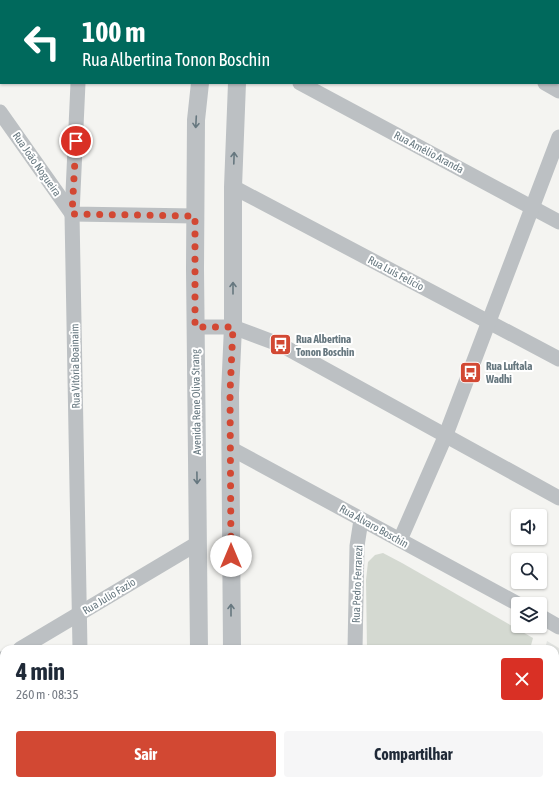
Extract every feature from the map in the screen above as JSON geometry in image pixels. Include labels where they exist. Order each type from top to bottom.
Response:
[{"type":"street","name":"Rua Vitória Boainaim","points":[[78,84],[72,214],[80,645]]},
{"type":"street","name":"Avenida Rene Oliva Strang","points":[[199,645],[195,216],[196,120],[200,84]]},
{"type":"street","points":[[232,645],[230,393],[233,327],[233,187],[237,84]]},
{"type":"street","name":"Rua Amélio Aranda","points":[[302,84],[559,222]]},
{"type":"street","points":[[547,84],[559,91]]},
{"type":"street","name":"Rua João Nogueira","points":[[0,112],[72,214]]},
{"type":"street","points":[[400,540],[445,436],[559,137]]},
{"type":"street","name":"Rua Luis Felício","points":[[233,187],[559,359]]},
{"type":"street","points":[[72,214],[195,216]]},
{"type":"street","points":[[195,327],[233,327],[281,345],[559,498]]},
{"type":"street","name":"Rua Álvaro Boschin","points":[[230,448],[511,600]]},
{"type":"street","name":"Rua Pedro Ferrarezi","points":[[355,645],[357,546],[361,520]]},
{"type":"street","name":"Rua Julio Fazio","points":[[27,645],[198,543]]},
{"type":"street","points":[[547,620],[559,627]]},
{"type":"shaded area","points":[[383,553],[511,625],[511,633],[524,633],[533,638],[531,645],[367,645],[366,580],[368,562],[375,555]]},
{"type":"shaded area","points":[[547,641],[554,645],[546,645]]},
{"type":"place","name":"Rua Albertina Tonon Boschin","points":[[281,345]]},
{"type":"place","name":"Rua Luftala Wadhi","points":[[470,372]]},
{"type":"route","points":[[76,141],[72,214],[195,216],[195,327],[233,327],[230,393],[231,556]]}]
